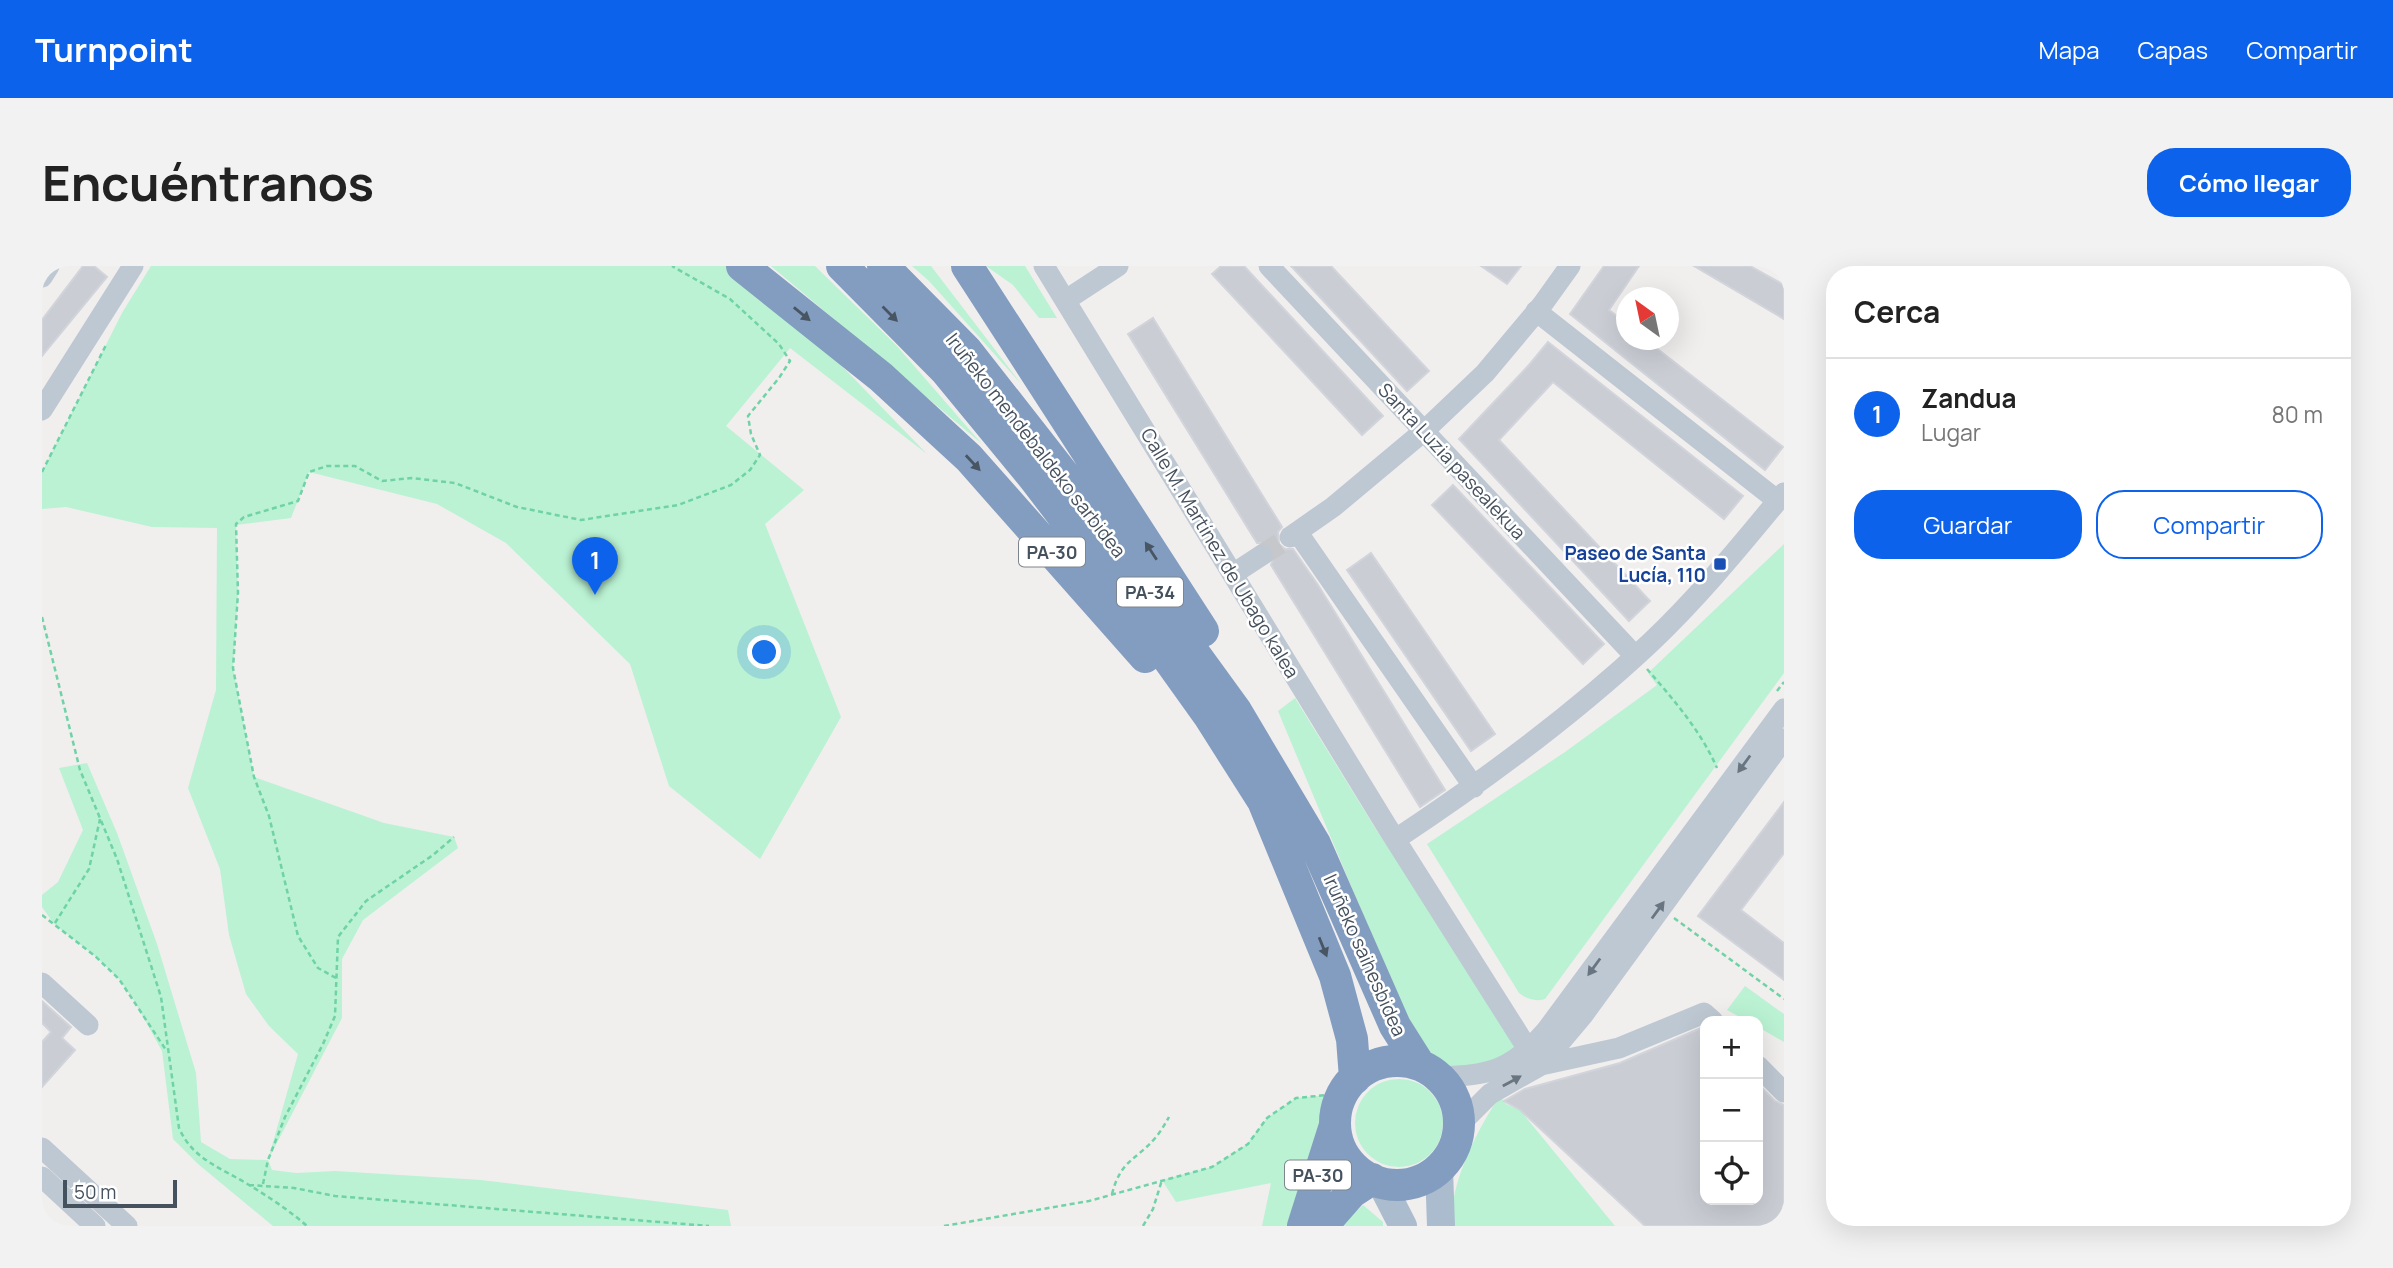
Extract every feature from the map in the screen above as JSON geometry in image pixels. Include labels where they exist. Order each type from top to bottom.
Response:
[{"type":"highway","name":"Iruñeko mendebaldeko sarbidea","points":[[842,266],[946,371],[1034,478],[1111,579],[1209,716],[1263,801],[1297,884]]},
{"type":"highway","name":"Iruñeko mendebaldeko sarbidea","points":[[883,266],[967,351],[1072,485],[1237,711],[1315,844]]},
{"type":"highway","points":[[954,266],[1051,396]]},
{"type":"highway","points":[[967,266],[1259,717],[1302,793],[1315,844]]},
{"type":"highway","name":"PA-30","points":[[744,267],[881,377],[969,458],[1137,648],[1205,732],[1254,808],[1297,884]]},
{"type":"highway","name":"Iruñeko saihesbidea","points":[[1315,844],[1395,1026],[1429,1071]]},
{"type":"highway","name":"Iruñeko saihesbidea","points":[[1297,884],[1335,975],[1352,1039],[1349,1086]]},
{"type":"highway","points":[[1349,1086],[1369,1068],[1385,1062],[1402,1061],[1429,1071],[1450,1090],[1457,1106],[1460,1124],[1454,1148],[1439,1168],[1422,1180],[1402,1185],[1377,1181]]},
{"type":"highway","name":"PA-30","points":[[1303,1226],[1335,1125],[1337,1108],[1349,1086]]},
{"type":"highway","name":"PA-30","points":[[1335,1125],[1338,1143],[1346,1158],[1355,1169],[1377,1181]]},
{"type":"highway","name":"PA-30","points":[[1322,1226],[1353,1192],[1377,1181]]},
{"type":"main road","points":[[1439,1168],[1441,1226]]},
{"type":"main road","points":[[1377,1181],[1403,1226]]},
{"type":"street","points":[[42,276],[49,266]]},
{"type":"street","points":[[42,410],[133,266]]},
{"type":"street","name":"Calle M. Martínez de Ubago kalea","points":[[1044,266],[1396,839],[1535,1058]]},
{"type":"street","points":[[1066,300],[1118,266]]},
{"type":"street","name":"Santa Luzia pasealekua","points":[[1269,266],[1635,656]]},
{"type":"street","points":[[1474,787],[1294,535],[1333,507],[1424,431],[1485,373],[1569,267]]},
{"type":"street","points":[[1396,839],[1474,787],[1576,709],[1696,596],[1781,497],[1536,311]]},
{"type":"street","points":[[1233,574],[1262,555]]},
{"type":"street","points":[[1535,1058],[1546,1031],[1784,709]]},
{"type":"street","points":[[1460,1124],[1490,1094],[1583,1014],[1784,739]]},
{"type":"street","points":[[42,983],[88,1025]]},
{"type":"street","points":[[1429,1071],[1480,1075],[1508,1064],[1535,1058],[1619,1048],[1704,1013],[1707,1016]]},
{"type":"street","points":[[1763,1071],[1784,1092]]},
{"type":"street","points":[[42,1148],[127,1226]]},
{"type":"street","points":[[42,1177],[95,1226]]},
{"type":"path","points":[[336,978],[318,968],[298,936],[269,816],[254,777],[233,668],[238,593],[236,524],[244,517],[298,501],[309,472],[327,466],[355,466],[382,481],[411,478],[455,483],[517,507],[581,520],[678,505],[731,485],[750,470],[760,454],[751,434],[748,416],[790,361],[779,344],[730,299],[672,266]]},
{"type":"path","points":[[42,472],[110,338]]},
{"type":"path","points":[[42,617],[80,770],[117,859],[161,997],[179,1128],[185,1142],[200,1158],[249,1185],[307,1226]]},
{"type":"path","points":[[1635,656],[1667,691],[1708,748],[1718,772]]},
{"type":"path","points":[[54,924],[89,869],[100,818]]},
{"type":"path","points":[[262,1184],[268,1160],[285,1117],[335,1016],[338,937],[366,901],[433,855],[454,837]]},
{"type":"path","points":[[1660,908],[1784,999]]},
{"type":"path","points":[[42,915],[94,956],[118,979],[168,1053]]},
{"type":"path","points":[[944,1226],[1089,1201],[1212,1167],[1248,1144],[1267,1118],[1296,1098],[1349,1086]]},
{"type":"path","points":[[1112,1194],[1117,1176],[1135,1154],[1155,1138],[1169,1117]]},
{"type":"path","points":[[1143,1226],[1153,1209],[1162,1180]]},
{"type":"path","points":[[249,1185],[294,1188],[335,1196],[709,1226]]},
{"type":"green space","points":[[151,266],[742,266],[749,270],[927,454],[790,348],[726,426],[804,490],[765,524],[841,717],[760,859],[669,786],[630,664],[506,543],[437,504],[309,472],[291,518],[236,525],[238,593],[233,668],[254,777],[384,823],[454,837],[458,848],[363,920],[342,959],[342,1018],[268,1160],[298,1054],[269,1026],[246,994],[229,935],[220,869],[188,788],[216,690],[217,528],[152,527],[66,507],[42,509],[42,472],[122,313]]},
{"type":"green space","points":[[771,266],[815,266],[896,345],[981,443]]},
{"type":"green space","points":[[912,266],[931,266],[1022,385],[929,281]]},
{"type":"green space","points":[[986,266],[1025,266],[1057,318],[1039,318],[1013,285]]},
{"type":"green space","points":[[1784,544],[1784,673],[1545,999],[1525,997],[1519,993],[1427,844],[1565,752],[1657,685],[1648,673]]},
{"type":"green space","points":[[1295,698],[1377,831],[1505,1012],[1529,1051],[1439,1077],[1400,1003],[1278,711]]},
{"type":"green space","points":[[87,763],[117,833],[157,944],[196,1073],[201,1142],[230,1159],[268,1160],[272,1170],[296,1173],[335,1171],[481,1180],[728,1210],[731,1226],[273,1226],[198,1164],[173,1139],[162,1051],[136,1004],[119,979],[54,924],[42,907],[42,895],[58,882],[83,830],[59,768]]},
{"type":"green space","points":[[1745,986],[1784,1014],[1784,1042],[1763,1030],[1763,1016],[1738,1016],[1727,1010]]},
{"type":"green space","points":[[1399,1079],[1416,1083],[1430,1092],[1439,1106],[1443,1123],[1439,1140],[1430,1154],[1416,1163],[1399,1167],[1382,1163],[1368,1154],[1359,1140],[1355,1123],[1359,1106],[1368,1092],[1382,1083]]},
{"type":"green space","points":[[1327,1095],[1289,1226],[1262,1226],[1271,1183],[1176,1202],[1162,1180],[1212,1167],[1247,1144],[1267,1118],[1296,1098]]},
{"type":"green space","points":[[1500,1096],[1506,1104],[1520,1110],[1615,1226],[1453,1226],[1452,1211],[1459,1177],[1474,1141]]},
{"type":"green space","points":[[1363,1205],[1383,1222],[1383,1226],[1340,1226]]},
{"type":"building","points":[[83,266],[94,266],[107,277],[42,356],[42,320]]},
{"type":"building","points":[[1221,266],[1244,266],[1383,416],[1362,435],[1212,274]]},
{"type":"building","points":[[1291,266],[1331,266],[1429,371],[1407,391]]},
{"type":"building","points":[[1481,266],[1521,266],[1507,284]]},
{"type":"building","points":[[1604,266],[1639,266],[1625,287],[1616,287],[1616,300],[1609,310],[1616,315],[1616,350],[1659,350],[1783,447],[1765,470],[1570,314]]},
{"type":"building","points":[[1694,266],[1750,266],[1784,285],[1784,319]]},
{"type":"building","points":[[1153,318],[1282,527],[1278,532],[1279,544],[1285,549],[1293,549],[1318,585],[1445,790],[1420,807],[1271,565],[1275,555],[1273,548],[1267,543],[1257,543],[1128,334]]},
{"type":"building","points":[[1548,342],[1743,496],[1724,519],[1553,382],[1499,440],[1650,601],[1629,621],[1459,439]]},
{"type":"building","points":[[1453,485],[1604,644],[1583,664],[1432,505]]},
{"type":"building","points":[[1371,553],[1495,734],[1471,751],[1347,570]]},
{"type":"building","points":[[1784,802],[1784,853],[1741,910],[1784,943],[1784,980],[1698,916]]},
{"type":"building","points":[[42,1001],[71,1027],[62,1038],[75,1050],[42,1087],[42,1042],[51,1032],[42,1023]]},
{"type":"building","points":[[1700,1028],[1700,1205],[1763,1205],[1763,1089],[1775,1101],[1784,1105],[1784,1226],[1645,1226],[1520,1110],[1504,1101],[1525,1089],[1620,1063]]},
{"type":"tunnel","points":[[1262,555],[1290,537]]},
{"type":"place","name":"Paseo de Santa Lucía, 110","points":[[1720,564]]},
{"type":"place","name":"Zandua","points":[[595,595]]}]
